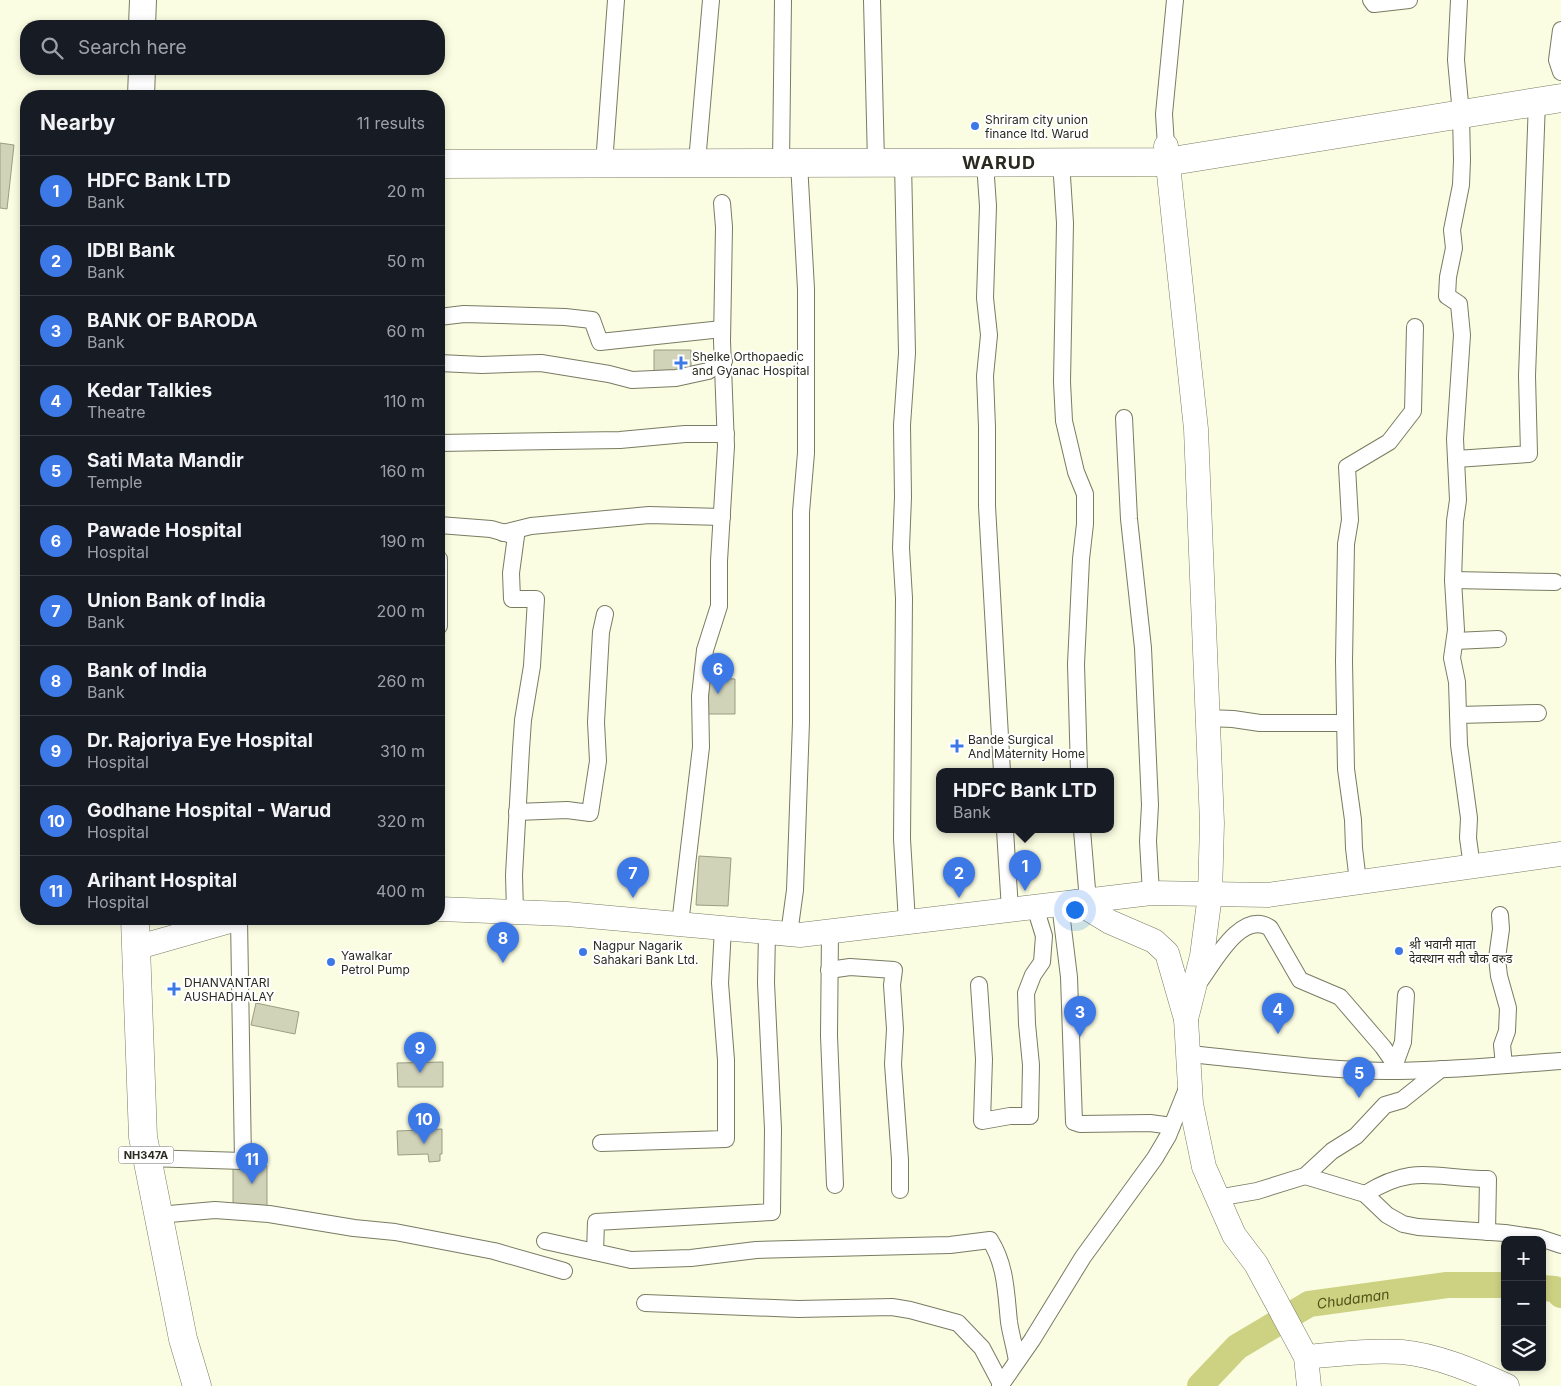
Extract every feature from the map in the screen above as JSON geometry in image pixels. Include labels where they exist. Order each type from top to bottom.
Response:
[{"type":"highway","points":[[876,154],[903,162],[985,163],[1061,161],[1166,154],[1460,107],[1561,84]]},
{"type":"highway","points":[[1460,107],[1549,100]]},
{"type":"highway","points":[[445,148],[604,156]]},
{"type":"highway","points":[[445,164],[604,156],[697,155],[787,158],[876,154],[1166,154]]},
{"type":"highway","name":"NH347A","points":[[135,925],[143,1138],[182,1339],[197,1386]]},
{"type":"main road","points":[[142,20],[143,0]]},
{"type":"main road","points":[[141,90],[142,75]]},
{"type":"street","points":[[604,156],[616,0]]},
{"type":"street","points":[[697,155],[711,0]]},
{"type":"street","points":[[595,1252],[596,1222],[772,1212],[773,1129],[766,983],[778,933],[795,890],[801,722],[801,512],[806,453],[806,289],[787,158],[783,0]]},
{"type":"street","points":[[872,0],[876,154]]},
{"type":"street","points":[[1371,0],[1374,4],[1409,0]]},
{"type":"street","points":[[1459,0],[1456,60],[1460,107],[1461,185],[1452,230],[1454,248],[1448,277],[1447,296],[1459,304],[1462,335],[1457,383],[1456,459],[1458,500],[1455,521],[1453,580],[1454,640],[1452,658],[1457,682],[1459,744],[1469,818],[1468,838],[1472,867]]},
{"type":"street","points":[[1179,2],[1164,114],[1166,154],[1196,429],[1203,557],[1212,823],[1210,895],[1202,956],[1186,1019]]},
{"type":"street","points":[[1561,30],[1557,60],[1561,72]]},
{"type":"street","points":[[1456,459],[1529,454],[1527,376],[1549,100]]},
{"type":"street","points":[[1061,161],[1064,223],[1062,382],[1064,421],[1076,472],[1085,494],[1085,524],[1076,664],[1079,768]]},
{"type":"street","points":[[903,162],[906,353],[902,425],[902,839],[908,922]]},
{"type":"street","points":[[985,163],[988,206],[985,298],[988,335],[985,376],[987,506],[1002,768]]},
{"type":"street","points":[[680,924],[701,747],[700,696],[705,650],[719,606],[726,434],[722,330],[724,227],[722,203]]},
{"type":"street","points":[[445,316],[464,314],[565,317],[592,320],[600,342],[722,330]]},
{"type":"street","points":[[1358,882],[1353,820],[1346,768],[1344,723],[1346,544],[1350,520],[1347,467],[1389,442],[1413,410],[1415,327]]},
{"type":"street","points":[[445,363],[482,365],[541,363],[609,374],[632,380],[676,378],[692,375],[708,371],[724,361]]},
{"type":"street","points":[[1124,418],[1129,519],[1143,648],[1150,805],[1148,841],[1151,893]]},
{"type":"street","points":[[445,443],[620,440],[685,434],[726,434]]},
{"type":"street","points":[[503,533],[531,526],[649,515],[722,517]]},
{"type":"street","points":[[445,526],[491,529],[516,536],[511,573],[512,600],[536,599],[532,666],[523,720],[517,812],[515,912]]},
{"type":"street","points":[[1453,580],[1555,582]]},
{"type":"street","points":[[517,812],[567,810],[590,813],[598,761],[596,722],[601,632],[605,614]]},
{"type":"street","points":[[1454,640],[1498,639]]},
{"type":"street","points":[[1458,716],[1538,713]]},
{"type":"street","points":[[1207,718],[1260,723],[1344,723]]},
{"type":"street","points":[[1005,833],[1010,910]]},
{"type":"street","points":[[1082,833],[1069,977],[1074,1122],[1080,1124],[1150,1123],[1172,1126]]},
{"type":"street","points":[[445,908],[680,924],[778,933],[830,932],[1151,893],[1268,895],[1561,854]]},
{"type":"street","points":[[1075,902],[1110,922],[1154,941],[1167,952],[1186,1019],[1190,1104],[1204,1167],[1234,1235],[1256,1264],[1301,1348],[1309,1386]]},
{"type":"street","points":[[979,985],[984,1059],[982,1121],[1010,1116],[1030,1116],[1031,1064],[1026,1024],[1026,993],[1033,975],[1042,962],[1044,936],[1035,907]]},
{"type":"street","points":[[1500,915],[1501,929],[1497,958],[1499,976],[1508,1008],[1507,1031],[1502,1045],[1504,1066]]},
{"type":"street","points":[[1193,991],[1234,936],[1253,923],[1262,923],[1270,928],[1300,980],[1340,997],[1384,1047],[1397,1067]]},
{"type":"street","points":[[135,948],[217,925]]},
{"type":"street","points":[[147,1158],[243,1161],[238,925]]},
{"type":"street","points":[[601,1143],[726,1139],[726,1060],[720,983],[723,928]]},
{"type":"street","points":[[830,932],[829,1036],[835,1185]]},
{"type":"street","points":[[829,970],[850,967],[894,970],[892,985],[895,1029],[893,1064],[900,1160],[900,1190]]},
{"type":"street","points":[[1397,1067],[1404,1042],[1406,995]]},
{"type":"street","points":[[1189,1054],[1284,1065],[1441,1069],[1561,1061]]},
{"type":"street","points":[[1217,1198],[1257,1191],[1305,1176],[1332,1151],[1356,1136],[1385,1105],[1402,1100],[1441,1069]]},
{"type":"street","points":[[645,1303],[798,1309],[892,1307],[910,1310],[958,1323],[982,1348],[1000,1385],[1083,1257],[1154,1158],[1172,1126],[1190,1081]]},
{"type":"street","points":[[1365,1194],[1385,1181],[1407,1175],[1428,1174],[1488,1179],[1488,1232]]},
{"type":"street","points":[[1305,1176],[1365,1194],[1386,1215],[1403,1224],[1418,1228],[1488,1232],[1540,1238],[1561,1244]]},
{"type":"street","points":[[158,1214],[215,1210],[268,1214],[354,1228],[395,1232],[494,1251],[564,1271]]},
{"type":"street","points":[[545,1240],[639,1260],[691,1258],[756,1250],[950,1245],[990,1240],[998,1254],[1008,1294],[1009,1322],[1017,1361]]},
{"type":"street","points":[[1301,1348],[1350,1353],[1403,1352],[1467,1377],[1507,1386]]},
{"type":"building","points":[[0,143],[14,145],[7,209],[0,208]]},
{"type":"building","points":[[654,350],[691,350],[691,373],[654,374]]},
{"type":"building","points":[[709,678],[735,679],[735,714],[708,714]]},
{"type":"building","points":[[699,856],[731,858],[728,906],[696,905]]},
{"type":"building","points":[[256,1003],[299,1012],[295,1034],[251,1025]]},
{"type":"building","points":[[443,1062],[443,1087],[398,1087],[397,1063]]},
{"type":"building","points":[[442,1129],[442,1154],[440,1154],[440,1161],[429,1162],[428,1154],[398,1155],[397,1131]]},
{"type":"building","points":[[233,1166],[267,1166],[267,1207],[233,1207]]},
{"type":"waterway","name":"Chudaman","points":[[1200,1386],[1237,1347],[1309,1304],[1447,1285],[1501,1285]]},
{"type":"waterway","name":"Chudaman","points":[[1546,1288],[1555,1289],[1561,1295]]},
{"type":"place","name":"Shriram city union finance ltd. Warud","points":[[975,126]]},
{"type":"place","name":"Shelke Orthopaedic and Gyanac Hospital","points":[[681,363]]},
{"type":"place","name":"Pawade Hospital","points":[[718,694]]},
{"type":"place","name":"Bande Surgical And Maternity Home","points":[[957,746]]},
{"type":"place","name":"HDFC Bank LTD","points":[[1025,891]]},
{"type":"place","name":"Union Bank of India","points":[[633,898]]},
{"type":"place","name":"IDBI Bank","points":[[959,898]]},
{"type":"place","name":"श्री भवानी माता देवस्थान सती चौक वरुड","points":[[1399,951]]},
{"type":"place","name":"Nagpur Nagarik Sahakari Bank Ltd.","points":[[583,952]]},
{"type":"place","name":"Yawalkar Petrol Pump","points":[[331,962]]},
{"type":"place","name":"Bank of India","points":[[503,963]]},
{"type":"place","name":"DHANVANTARI AUSHADHALAY","points":[[174,989]]},
{"type":"place","name":"Kedar Talkies","points":[[1278,1034]]},
{"type":"place","name":"BANK OF BARODA","points":[[1080,1037]]},
{"type":"place","name":"Dr. Rajoriya Eye Hospital","points":[[420,1073]]},
{"type":"place","name":"Sati Mata Mandir","points":[[1359,1098]]},
{"type":"place","name":"Godhane Hospital - Warud","points":[[424,1144]]},
{"type":"place","name":"Arihant Hospital","points":[[252,1184]]},
{"type":"district","name":"WARUD","points":[[999,162]]}]
